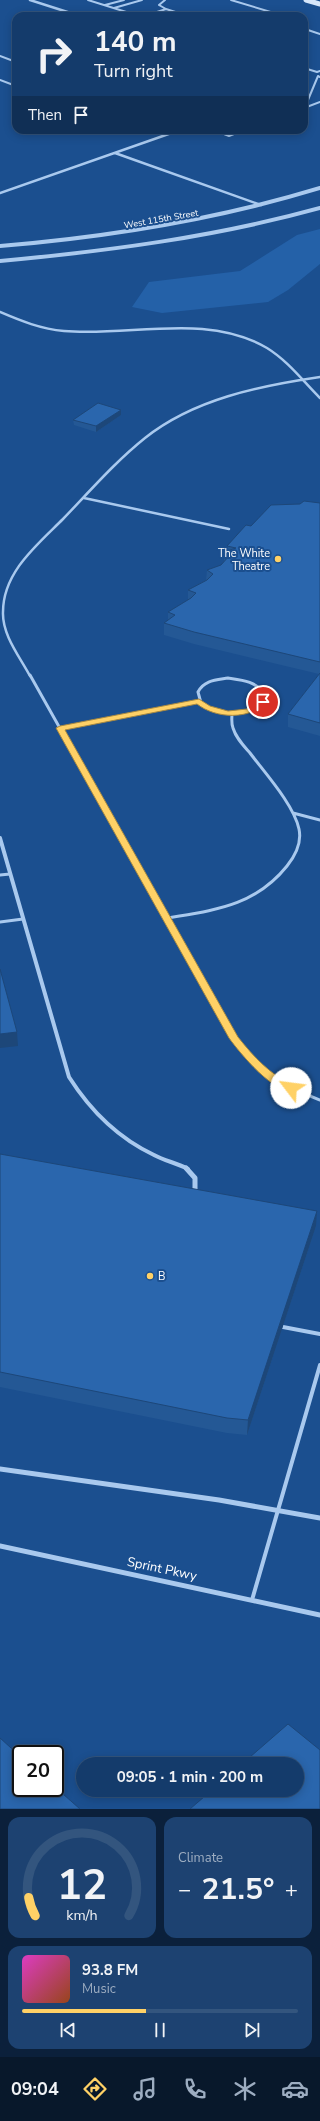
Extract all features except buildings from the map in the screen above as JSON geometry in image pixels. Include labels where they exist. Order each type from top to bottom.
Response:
[{"type":"main road","points":[[306,0],[320,4]]},
{"type":"street","points":[[30,0],[68,12]]},
{"type":"street","points":[[0,193],[168,134]]},
{"type":"street","points":[[116,152],[263,206]]},
{"type":"street","name":"West 115th Street","points":[[0,246],[122,233],[197,221],[263,206],[320,188]]},
{"type":"street","points":[[0,261],[94,252],[170,242],[241,229],[320,208]]},
{"type":"street","points":[[0,838],[69,1077],[81,1097],[97,1116],[122,1136],[154,1155],[192,1173],[196,1181],[194,1198]]},
{"type":"street","points":[[0,1470],[219,1500],[320,1518]]},
{"type":"street","name":"Sprint Pkwy","points":[[0,1546],[320,1615]]},
{"type":"lane","points":[[88,0],[126,12]]},
{"type":"lane","points":[[105,6],[124,0]]},
{"type":"lane","points":[[114,8],[142,0]]},
{"type":"lane","points":[[165,0],[160,5],[175,12]]},
{"type":"lane","points":[[231,0],[271,12]]},
{"type":"lane","points":[[157,12],[166,9]]},
{"type":"lane","points":[[308,30],[320,34]]},
{"type":"lane","points":[[0,56],[12,60]]},
{"type":"lane","points":[[308,69],[317,72],[319,76],[308,100]]},
{"type":"lane","points":[[0,80],[12,84]]},
{"type":"lane","points":[[308,106],[320,102]]},
{"type":"lane","points":[[224,134],[229,136],[234,134]]},
{"type":"lane","points":[[0,312],[24,323],[74,331],[192,329],[240,336],[260,344],[275,353],[320,398]]},
{"type":"lane","points":[[320,377],[229,396],[198,407],[164,424],[123,460],[30,552],[17,570],[7,588],[3,608],[3,621],[8,635],[234,1038],[255,1064],[281,1084],[320,1100]]},
{"type":"lane","points":[[84,498],[228,529]]},
{"type":"lane","points":[[228,678],[250,681],[263,690],[265,696],[263,702],[257,707],[249,711],[232,713],[219,712],[208,708],[199,701],[198,692],[201,687],[217,679],[228,678]]},
{"type":"lane","points":[[60,728],[199,701]]},
{"type":"lane","points":[[168,918],[222,908],[248,900],[267,888],[282,874],[299,843],[299,828],[293,813],[236,736],[232,726],[232,713]]},
{"type":"lane","points":[[293,813],[320,820]]},
{"type":"lane","points":[[0,875],[10,874]]},
{"type":"lane","points":[[0,922],[23,919]]},
{"type":"lane","points":[[283,1327],[320,1334]]},
{"type":"lane","points":[[252,1600],[320,1365]]},
{"type":"shaded area","points":[[320,229],[320,264],[288,290],[268,302],[162,313],[132,307],[149,282],[240,271],[297,235]]},
{"type":"place","name":"The White Theatre","points":[[278,559]]},
{"type":"place","name":"B","points":[[150,1276]]},
{"type":"route","points":[[263,702],[249,711],[228,713],[219,712],[208,708],[200,704],[199,701],[60,728],[234,1038],[255,1064],[281,1084],[291,1088]]}]
